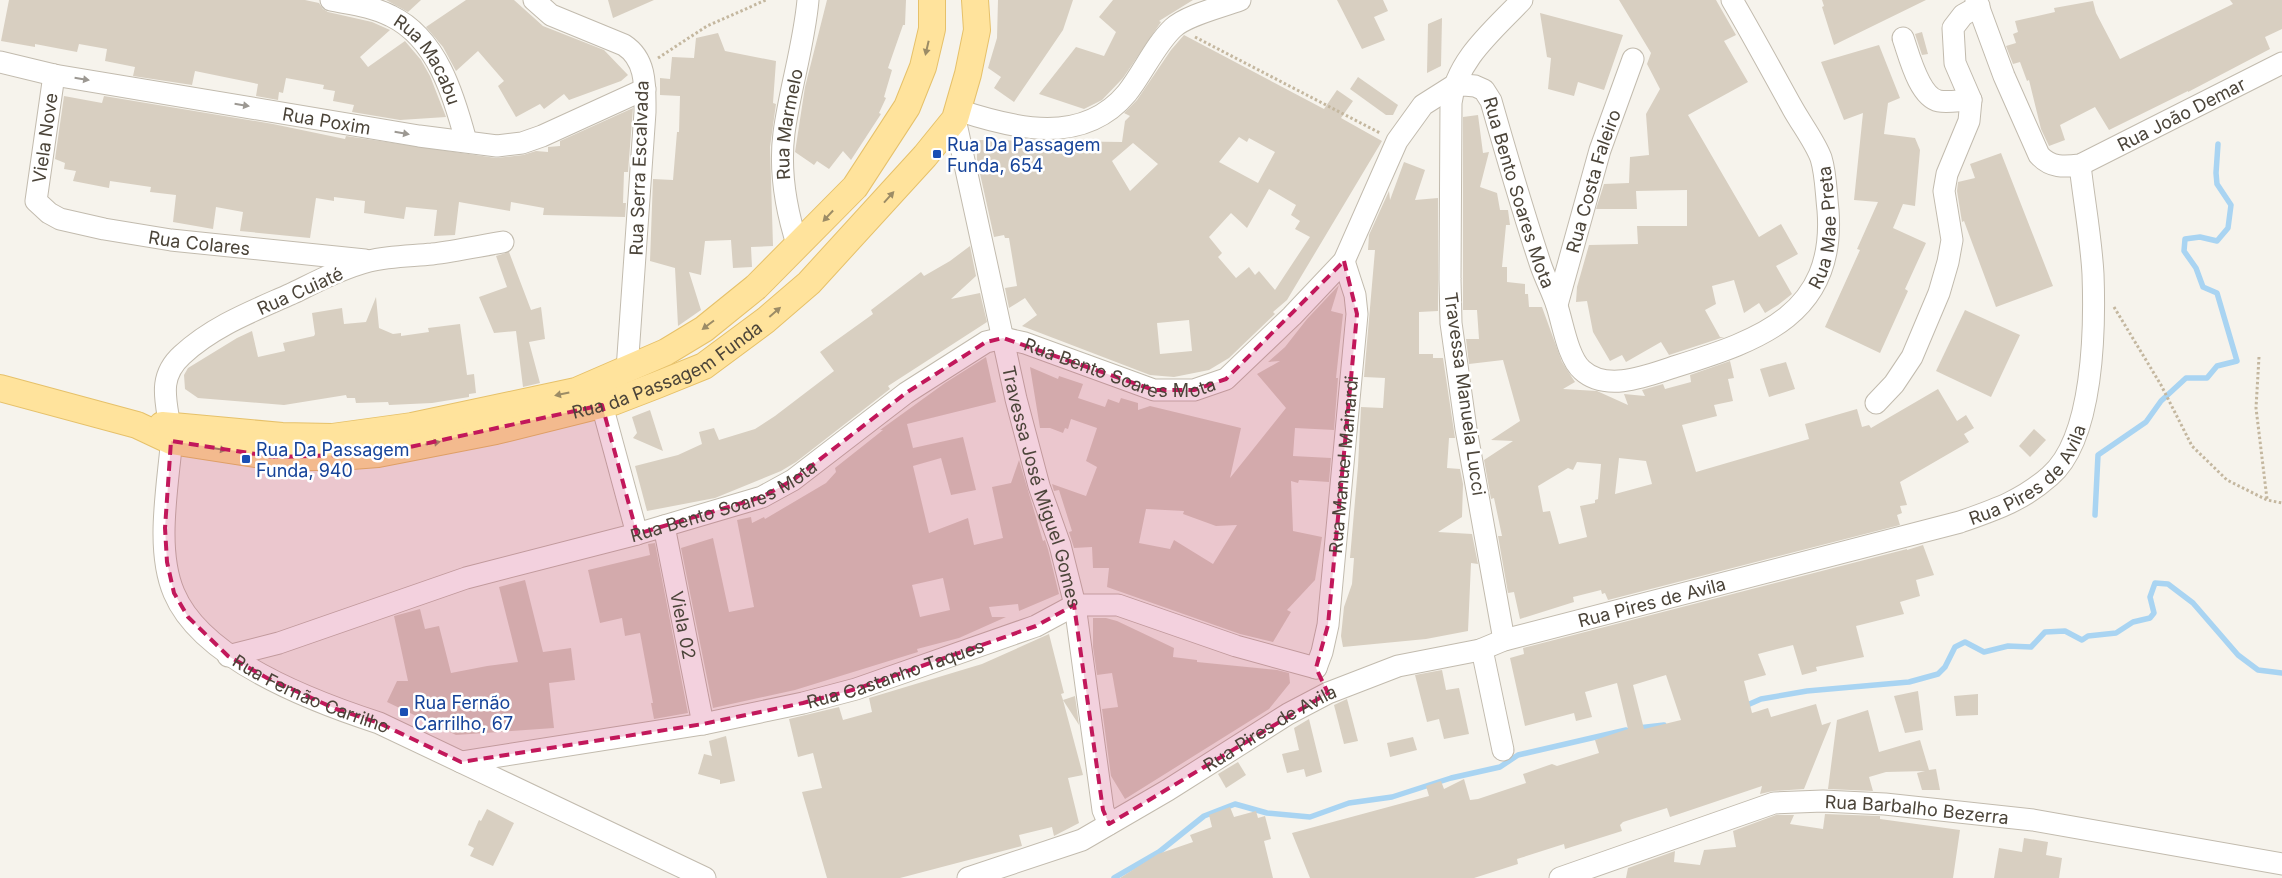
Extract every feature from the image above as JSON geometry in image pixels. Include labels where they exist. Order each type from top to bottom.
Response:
[{"type":"main road","name":"Rua da Passagem Funda","points":[[171,433],[332,437],[412,426],[576,391],[666,352],[704,329],[756,287],[855,188],[907,107],[923,67],[932,29],[932,0]]},
{"type":"main road","name":"Rua da Passagem Funda","points":[[171,433],[275,457],[339,457],[378,454],[496,431],[602,405],[704,366],[766,320],[809,283],[926,156],[956,114],[977,30],[975,0]]},
{"type":"main road","points":[[0,388],[171,433]]},
{"type":"street","name":"Rua Macabu","points":[[331,0],[360,5],[390,15],[418,35],[445,79],[459,114],[466,142]]},
{"type":"street","name":"Rua Serra Escalvada","points":[[534,0],[550,15],[624,45],[642,67],[646,112],[627,370]]},
{"type":"street","name":"Rua Marmelo","points":[[798,247],[788,216],[783,185],[784,134],[806,25],[808,0]]},
{"type":"street","points":[[956,114],[1019,126],[1062,129],[1081,125],[1098,118],[1114,108],[1128,92],[1174,27],[1187,20],[1240,0]]},
{"type":"street","points":[[1453,86],[1459,72],[1470,56],[1522,0]]},
{"type":"street","name":"Rua Mae Preta","points":[[1732,0],[1820,158],[1829,224],[1823,265],[1814,285],[1802,304]]},
{"type":"street","points":[[1876,403],[1894,384],[1912,357],[1939,293],[1952,240],[1944,191],[1947,174],[1969,121],[1971,100],[1955,63],[1953,28],[1963,15],[1978,3],[2004,76],[2039,155],[2046,163],[2062,167],[2080,165]]},
{"type":"street","points":[[1903,38],[1920,83],[1927,95],[1938,101],[1971,100]]},
{"type":"street","name":"Rua Costa Faleiro","points":[[1557,305],[1600,150],[1633,59]]},
{"type":"street","name":"Rua Poxim","points":[[0,62],[54,75],[419,136],[497,146],[522,144],[645,89]]},
{"type":"street","name":"Rua João Demar","points":[[2080,165],[2282,63]]},
{"type":"street","name":"Viela Nove","points":[[36,201],[54,75]]},
{"type":"street","name":"Rua Bento Soares Mota","points":[[228,656],[278,643],[466,578],[637,534],[762,497],[793,480],[906,393],[986,342],[1003,338],[1026,343],[1154,390],[1194,390],[1226,379],[1292,316],[1344,261],[1397,142],[1423,105],[1453,86],[1475,86],[1484,90],[1491,101],[1539,260],[1557,305],[1574,360],[1582,371],[1606,382],[1652,374],[1729,350],[1779,323],[1802,304]]},
{"type":"street","name":"Travessa Manuela Lucci","points":[[1453,86],[1450,279],[1452,323],[1466,429],[1504,640]]},
{"type":"street","name":"Travessa José Miguel Gomes","points":[[956,114],[1016,399],[1039,486],[1060,545],[1074,605],[1103,810],[1109,824]]},
{"type":"street","name":"Rua Pires de Avila","points":[[968,878],[1082,840],[1288,714],[1328,693],[1398,666],[1480,650],[1504,640],[1960,522],[2014,502],[2051,475],[2070,449],[2082,416],[2094,327],[2093,272],[2080,165]]},
{"type":"street","name":"Rua Colares","points":[[36,201],[49,213],[60,219],[104,229],[171,240],[370,260]]},
{"type":"street","name":"Rua Cuiaté","points":[[171,433],[165,404],[165,384],[171,368],[187,350],[223,325],[370,260],[436,254],[503,242]]},
{"type":"street","name":"Rua Manuel Mainardi","points":[[1316,668],[1322,652],[1328,624],[1357,314],[1355,295],[1344,261]]},
{"type":"street","points":[[602,405],[637,534]]},
{"type":"street","name":"Rua Fernão Carrilho","points":[[171,433],[164,528],[167,562],[174,593],[188,616],[228,656],[267,678],[319,701],[379,723],[705,878]]},
{"type":"street","name":"Viela 02","points":[[664,526],[703,724]]},
{"type":"street","name":"Rua Castanho Taques","points":[[461,762],[703,724],[804,703],[856,689],[1036,626],[1074,605],[1118,605],[1236,646],[1316,668]]},
{"type":"street","points":[[1480,650],[1484,659],[1504,750]]},
{"type":"street","points":[[1316,668],[1328,693]]},
{"type":"street","name":"Rua Barbalho Bezerra","points":[[1560,878],[1774,803],[1823,801],[1885,804],[2033,820],[2282,864]]},
{"type":"path","points":[[642,67],[707,26],[766,0]]},
{"type":"path","points":[[1174,27],[1250,64],[1397,142]]},
{"type":"path","points":[[2112,304],[2161,385],[2192,446],[2227,480],[2267,500],[2282,503]]},
{"type":"path","points":[[2259,357],[2256,408],[2267,500]]},
{"type":"highlighted area","points":[[1344,261],[1357,314],[1328,625],[1316,668],[1328,693],[1109,824],[1103,810],[1074,605],[1036,626],[856,689],[803,703],[703,724],[461,762],[379,723],[336,709],[267,678],[228,656],[188,617],[174,593],[167,562],[165,528],[171,441],[275,457],[378,454],[602,405],[637,534],[762,497],[793,480],[906,393],[986,342],[1003,338],[1154,390],[1194,390],[1226,379]]},
{"type":"building","points":[[9,0],[305,0],[319,3],[328,12],[372,22],[390,30],[360,57],[368,67],[405,41],[421,60],[430,76],[446,117],[400,120],[352,112],[354,105],[333,101],[335,91],[323,89],[324,85],[286,78],[283,93],[279,92],[278,100],[256,96],[258,84],[195,71],[192,85],[133,76],[135,67],[105,61],[107,49],[79,44],[77,52],[35,44],[35,47],[1,41]]},
{"type":"building","points":[[386,0],[421,0],[408,12]]},
{"type":"building","points":[[466,0],[514,0],[543,26],[604,50],[628,75],[621,81],[569,100],[564,94],[544,109],[540,104],[516,117],[498,86],[504,81],[478,51],[456,71],[443,47],[426,27]]},
{"type":"building","points":[[608,0],[654,0],[613,18]]},
{"type":"building","points":[[827,0],[906,0],[905,25],[903,25],[888,68],[892,70],[884,97],[886,98],[879,113],[881,114],[851,160],[843,151],[829,169],[817,161],[814,165],[795,152],[805,87]]},
{"type":"building","points":[[998,0],[1073,0],[1063,30],[1014,102],[994,88],[1001,77],[988,68],[997,38]]},
{"type":"building","points":[[1113,0],[1193,0],[1159,21],[1161,22],[1123,78],[1102,100],[1084,109],[1039,94],[1076,47],[1104,56],[1116,32],[1099,17]]},
{"type":"building","points":[[1337,0],[1383,0],[1388,11],[1374,17],[1385,40],[1362,49]]},
{"type":"building","points":[[1619,0],[1716,0],[1736,35],[1724,41],[1748,82],[1688,115],[1759,237],[1781,224],[1798,254],[1776,266],[1792,294],[1778,305],[1765,313],[1759,303],[1744,313],[1734,280],[1712,286],[1716,304],[1705,310],[1720,337],[1724,337],[1669,355],[1661,342],[1626,362],[1622,355],[1610,361],[1593,332],[1587,301],[1576,302],[1577,287],[1589,245],[1638,244],[1637,226],[1687,226],[1687,190],[1636,191],[1637,209],[1596,209],[1604,184],[1629,183],[1630,157],[1649,155],[1646,114],[1660,89],[1647,64],[1651,53]]},
{"type":"building","points":[[1822,0],[1926,0],[1834,45],[1822,7],[1824,6]]},
{"type":"building","points":[[2230,0],[2282,0],[2282,29],[2265,37],[2270,49],[2188,92],[2109,130],[2095,107],[2060,125],[2065,140],[2049,146],[2041,129],[2029,80],[2027,81],[2020,62],[2013,64],[2006,46],[2016,43],[2013,34],[2018,32],[2015,21],[2055,12],[2054,8],[2093,1],[2096,13],[2120,59],[2233,4]]},
{"type":"building","points":[[1540,13],[1623,35],[1604,90],[1578,82],[1574,96],[1548,89],[1551,58],[1547,57]]},
{"type":"building","points":[[1442,18],[1441,66],[1427,73],[1428,24]]},
{"type":"building","points":[[1922,32],[1928,54],[1922,55],[1915,34]]},
{"type":"building","points":[[718,33],[725,51],[776,61],[773,103],[776,104],[770,147],[773,246],[751,247],[752,267],[733,268],[731,240],[705,241],[701,275],[689,272],[701,310],[678,326],[675,268],[650,261],[653,179],[673,180],[677,132],[679,132],[680,96],[660,95],[660,78],[670,79],[672,57],[694,58],[696,38]]},
{"type":"building","points":[[1184,35],[1324,109],[1337,90],[1353,101],[1341,118],[1382,141],[1287,300],[1273,312],[1275,314],[1229,358],[1209,370],[1174,377],[1150,375],[1022,326],[1037,315],[1025,298],[1009,308],[1005,288],[1017,286],[1009,238],[1005,238],[1004,235],[994,237],[977,160],[977,140],[1122,142],[1125,121],[1130,116],[1124,113],[1137,100],[1171,50]],"holes":[[[1239,137],[1247,142],[1249,138],[1275,152],[1258,183],[1219,162]],[[1133,143],[1158,164],[1130,191],[1112,161]],[[1269,189],[1296,205],[1291,215],[1300,221],[1295,229],[1310,237],[1275,290],[1259,271],[1255,275],[1249,267],[1236,278],[1218,257],[1222,253],[1209,237],[1231,213],[1247,228]],[[1189,320],[1192,351],[1160,354],[1157,323]]]},
{"type":"building","points":[[1879,45],[1900,98],[1888,103],[1884,134],[1915,138],[1920,150],[1915,206],[1903,204],[1893,228],[1926,243],[1905,289],[1908,291],[1880,353],[1825,327],[1860,250],[1857,249],[1878,202],[1854,200],[1863,113],[1844,120],[1821,62]]},
{"type":"building","points":[[1358,77],[1398,105],[1393,115],[1386,115],[1350,89]]},
{"type":"building","points":[[64,96],[102,103],[104,96],[273,124],[345,139],[346,136],[496,158],[523,155],[536,151],[548,152],[548,147],[560,146],[560,141],[633,108],[628,172],[624,172],[623,203],[626,203],[625,217],[543,215],[544,208],[511,202],[510,211],[459,202],[455,235],[434,236],[437,210],[406,207],[404,219],[364,213],[365,201],[334,197],[334,201],[316,198],[310,238],[240,231],[243,212],[216,207],[213,229],[173,222],[176,195],[150,192],[151,187],[110,181],[109,188],[73,181],[76,171],[64,169],[65,163],[55,159]]},
{"type":"building","points":[[1478,115],[1483,153],[1489,152],[1480,187],[1497,193],[1500,210],[1508,210],[1510,225],[1506,225],[1502,267],[1507,267],[1507,282],[1525,284],[1525,294],[1528,294],[1529,307],[1542,307],[1562,362],[1575,382],[1563,389],[1597,391],[1628,405],[1624,394],[1645,396],[1642,390],[1663,384],[1665,389],[1691,382],[1690,375],[1730,361],[1734,378],[1728,379],[1733,401],[1714,405],[1717,416],[1682,425],[1696,472],[1809,439],[1805,424],[1857,409],[1862,427],[1869,425],[1871,428],[1938,389],[1957,421],[1966,415],[1974,428],[1964,434],[1969,442],[1900,482],[1907,505],[1900,506],[1902,513],[1897,515],[1900,525],[1608,600],[1605,593],[1602,594],[1601,590],[1573,597],[1574,602],[1520,619],[1514,592],[1508,593],[1498,536],[1502,536],[1494,498],[1491,499],[1484,460],[1513,441],[1491,440],[1520,421],[1503,360],[1469,364],[1466,339],[1479,339],[1477,310],[1463,310],[1463,117]],"holes":[[[1619,458],[1646,461],[1652,484],[1615,494]],[[1577,462],[1601,464],[1598,499],[1595,500],[1595,503],[1580,506],[1587,537],[1559,544],[1550,511],[1543,512],[1538,486],[1568,468],[1573,470]]]},
{"type":"building","points":[[2001,153],[2053,286],[1996,307],[1964,221],[1962,222],[1957,191],[1958,182],[1975,178],[1970,164]]},
{"type":"building","points":[[1404,162],[1425,170],[1415,200],[1438,198],[1438,311],[1419,312],[1419,354],[1433,354],[1433,358],[1443,358],[1455,438],[1449,438],[1447,468],[1460,469],[1463,484],[1462,517],[1438,532],[1472,534],[1478,564],[1471,563],[1468,631],[1426,639],[1343,647],[1341,636],[1344,607],[1352,584],[1354,558],[1350,558],[1361,407],[1383,408],[1385,378],[1364,377],[1375,250],[1368,250],[1369,235],[1389,191],[1390,200]]},
{"type":"building","points":[[970,246],[976,276],[951,299],[980,293],[987,322],[888,386],[890,389],[796,462],[781,471],[715,498],[647,511],[635,466],[678,455],[702,444],[699,432],[714,428],[719,440],[755,429],[775,416],[834,371],[820,352],[873,314],[871,310],[921,272],[924,276],[950,261]]},
{"type":"building","points":[[509,252],[531,310],[541,307],[545,339],[529,342],[540,383],[523,387],[516,331],[494,333],[479,297],[507,287],[496,256]]},
{"type":"building","points":[[1339,285],[1331,311],[1343,314],[1336,378],[1338,378],[1334,430],[1295,428],[1293,456],[1331,458],[1329,482],[1299,480],[1298,483],[1291,481],[1293,531],[1322,537],[1315,580],[1287,610],[1291,612],[1273,642],[1240,634],[1107,587],[1109,568],[1093,568],[1092,547],[1074,548],[1069,532],[1072,531],[1059,490],[1054,491],[1052,484],[1086,496],[1097,467],[1086,461],[1097,428],[1071,419],[1068,429],[1065,428],[1063,433],[1050,428],[1040,428],[1030,367],[1058,379],[1059,376],[1083,384],[1078,398],[1105,407],[1108,399],[1119,403],[1121,398],[1138,403],[1138,410],[1150,406],[1241,428],[1230,478],[1286,408],[1257,374],[1280,361],[1268,362],[1285,347],[1307,319]],"holes":[[[1146,509],[1184,511],[1183,514],[1216,526],[1237,525],[1213,564],[1174,540],[1170,549],[1139,543]]]},
{"type":"building","points":[[376,297],[379,328],[393,334],[401,333],[401,336],[429,332],[428,328],[460,324],[467,375],[474,374],[476,393],[469,394],[469,397],[432,403],[389,405],[388,402],[356,403],[355,398],[347,398],[346,395],[284,405],[198,398],[185,389],[184,375],[188,368],[237,338],[252,331],[258,357],[285,351],[283,343],[314,336],[312,313],[342,308],[344,324],[366,322]]},
{"type":"building","points":[[1965,310],[2020,335],[1991,397],[1936,371]]},
{"type":"building","points":[[986,357],[996,402],[907,424],[913,448],[963,437],[976,490],[951,495],[941,458],[913,466],[929,533],[968,518],[974,545],[1003,538],[992,487],[1011,483],[1019,460],[1043,541],[1045,540],[1048,549],[1059,594],[1019,611],[1018,604],[989,607],[992,617],[1006,617],[959,638],[917,649],[918,652],[795,690],[713,708],[681,548],[713,538],[729,612],[754,607],[737,520],[751,517],[752,523],[764,517],[765,519],[826,483],[836,472],[835,468],[883,430],[880,430],[945,383]],"holes":[[[943,578],[950,610],[920,617],[912,585]]]},
{"type":"building","points":[[1786,362],[1795,389],[1769,397],[1760,369]]},
{"type":"building","points":[[650,410],[663,451],[633,438],[637,433],[632,417]]},
{"type":"building","points":[[2034,429],[2046,440],[2030,457],[2019,446]]},
{"type":"building","points":[[655,543],[688,713],[654,719],[651,703],[653,703],[640,633],[625,636],[622,618],[600,623],[588,570],[650,555],[648,544]]},
{"type":"building","points":[[1923,545],[1934,575],[1916,580],[1920,596],[1900,602],[1904,614],[1856,626],[1864,657],[1816,667],[1817,671],[1802,675],[1793,645],[1758,654],[1766,675],[1744,681],[1752,713],[1768,708],[1771,717],[1816,704],[1822,725],[1831,722],[1804,789],[1773,791],[1760,794],[1762,786],[1670,817],[1667,808],[1623,822],[1620,825],[1622,831],[1565,849],[1564,844],[1517,859],[1518,864],[1474,878],[1310,878],[1292,833],[1429,796],[1426,786],[1441,781],[1444,789],[1464,779],[1470,800],[1478,799],[1526,783],[1523,774],[1552,764],[1557,766],[1599,753],[1595,740],[1628,729],[1617,683],[1585,692],[1592,717],[1576,721],[1574,713],[1525,726],[1510,658],[1524,654],[1523,648]],"holes":[[[1666,675],[1681,720],[1644,729],[1633,685]]]},
{"type":"building","points":[[525,580],[543,652],[571,648],[575,680],[549,683],[554,728],[456,735],[387,702],[397,681],[408,681],[394,616],[420,609],[425,629],[439,626],[451,673],[518,662],[499,587]]},
{"type":"building","points":[[1093,618],[1106,618],[1117,621],[1174,648],[1173,657],[1197,660],[1197,662],[1277,670],[1289,673],[1290,683],[1269,709],[1125,799],[1111,776],[1102,709],[1118,707],[1112,673],[1097,675],[1093,647]]},
{"type":"building","points":[[1049,634],[1064,693],[1061,694],[1083,775],[1068,778],[1079,823],[1054,836],[1052,827],[1019,835],[1022,846],[900,878],[827,878],[802,792],[822,788],[813,753],[798,757],[789,719],[839,707],[843,720],[872,712],[869,698],[982,664]]},
{"type":"building","points":[[1442,670],[1446,690],[1459,688],[1469,734],[1444,739],[1439,719],[1427,722],[1415,675]]},
{"type":"building","points":[[1918,691],[1923,730],[1905,733],[1894,696]]},
{"type":"building","points":[[1978,694],[1978,715],[1956,716],[1954,696]]},
{"type":"building","points":[[1075,696],[1079,725],[1063,700]]},
{"type":"building","points":[[1347,699],[1358,741],[1344,744],[1334,705]]},
{"type":"building","points":[[1868,710],[1879,752],[1920,740],[1929,770],[1936,769],[1940,790],[1922,790],[1917,773],[1925,771],[1886,772],[1869,777],[1873,791],[1828,789],[1837,720]]},
{"type":"building","points":[[1309,719],[1322,772],[1306,777],[1304,769],[1287,773],[1282,754],[1299,750],[1294,728]]},
{"type":"building","points":[[726,736],[735,781],[720,784],[720,780],[698,774],[704,754],[712,756],[709,741]]},
{"type":"building","points":[[1413,737],[1417,750],[1390,757],[1387,743]]},
{"type":"building","points":[[1238,762],[1246,775],[1226,788],[1218,774]]},
{"type":"building","points":[[1230,807],[1234,817],[1256,811],[1258,818],[1265,816],[1271,839],[1264,841],[1273,878],[1120,878],[1158,854],[1193,842],[1190,835],[1212,827],[1209,815]]},
{"type":"building","points":[[487,809],[514,823],[493,866],[470,856],[474,848],[468,845],[479,820],[481,821]]},
{"type":"building","points":[[1825,814],[1880,816],[1880,819],[1960,830],[1953,878],[1626,878],[1628,868],[1675,851],[1674,862],[1700,865],[1704,850],[1736,847],[1733,831],[1776,815],[1794,815],[1790,824],[1823,829]]},
{"type":"building","points":[[2024,838],[2048,842],[2046,855],[2062,858],[2059,878],[1994,878],[1999,848],[2022,852]]},
{"type":"waterway","points":[[2095,515],[2098,455],[2146,422],[2161,401],[2186,378],[2207,378],[2217,366],[2237,361],[2217,293],[2203,287],[2196,268],[2184,251],[2185,239],[2200,237],[2217,241],[2228,228],[2231,205],[2217,184],[2218,144]]},
{"type":"waterway","points":[[1745,706],[1761,699],[1807,691],[1909,682],[1938,674],[1945,667],[1955,647],[1965,642],[1984,652],[2008,646],[2031,647],[2045,632],[2065,631],[2082,640],[2088,636],[2116,633],[2133,622],[2150,618],[2154,613],[2150,597],[2155,583],[2168,584],[2193,603],[2238,655],[2258,670],[2282,673]]},
{"type":"waterway","points":[[1638,728],[1664,725]]},
{"type":"waterway","points":[[1114,878],[1159,852],[1204,816],[1235,804],[1267,813],[1310,817],[1349,803],[1392,797],[1451,778],[1500,767],[1518,755],[1626,730]]},
{"type":"place","name":"Rua Da Passagem Funda, 654","points":[[937,154]]},
{"type":"place","name":"Rua Da Passagem Funda, 940","points":[[246,459]]},
{"type":"place","name":"Rua Fernão Carrilho, 67","points":[[404,712]]}]
